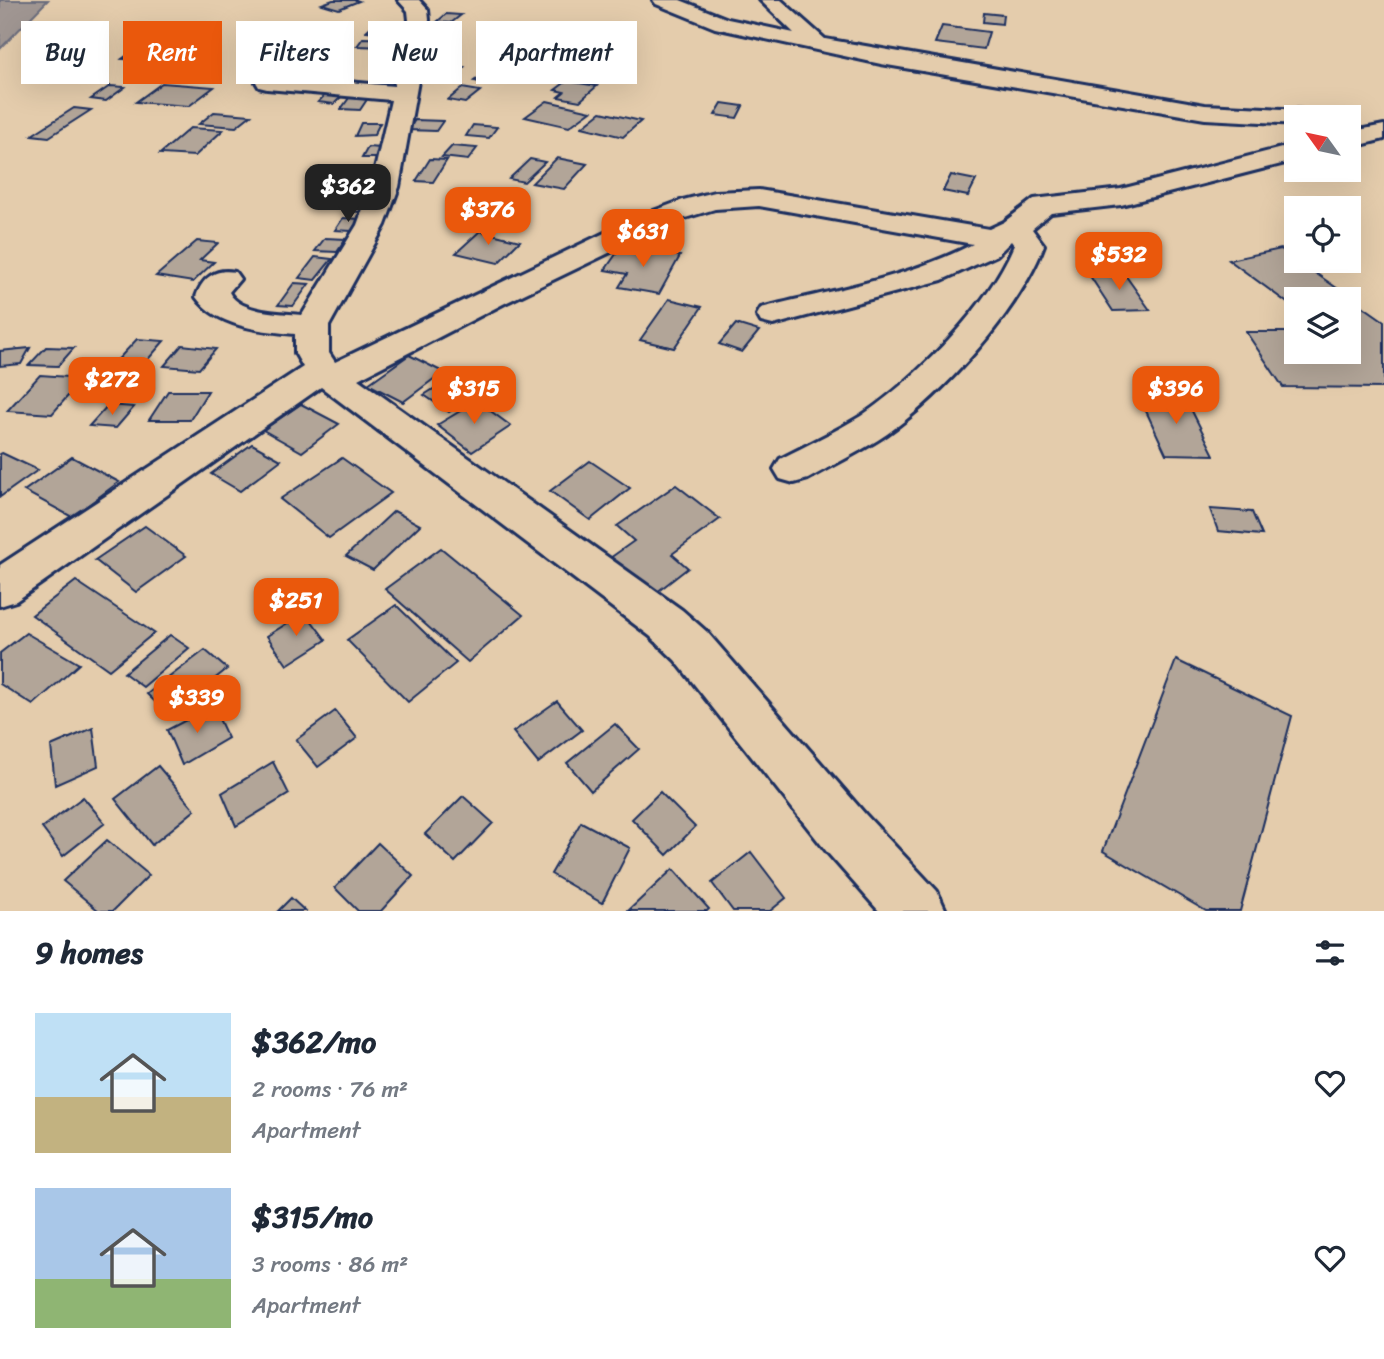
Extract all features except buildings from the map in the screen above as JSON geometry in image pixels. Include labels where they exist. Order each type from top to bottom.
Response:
[{"type":"street","points":[[408,0],[418,10],[419,20],[385,187],[371,225],[312,326],[312,352],[327,374],[675,631],[691,646],[846,833],[917,911]]},
{"type":"street","points":[[663,0],[722,24],[907,62],[1205,112],[1284,116]]},
{"type":"street","points":[[770,0],[817,43]]},
{"type":"street","points":[[290,84],[404,94]]},
{"type":"street","points":[[1362,121],[1384,122]]},
{"type":"street","points":[[1362,137],[1384,132]]},
{"type":"street","points":[[773,315],[896,284],[943,269],[991,248],[1033,211],[1044,205],[1121,197],[1284,155]]},
{"type":"street","points":[[0,588],[327,374],[478,301],[669,215],[711,201],[737,196],[760,198],[866,215],[977,238],[1008,233],[1029,245],[1026,259],[1000,297],[947,360],[885,417],[794,469]]},
{"type":"street","points":[[224,279],[214,290],[212,298],[224,308],[261,321],[312,326]]},
{"type":"shaded area","points":[[0,0],[48,0],[27,21],[21,21],[21,28],[0,49]]}]
